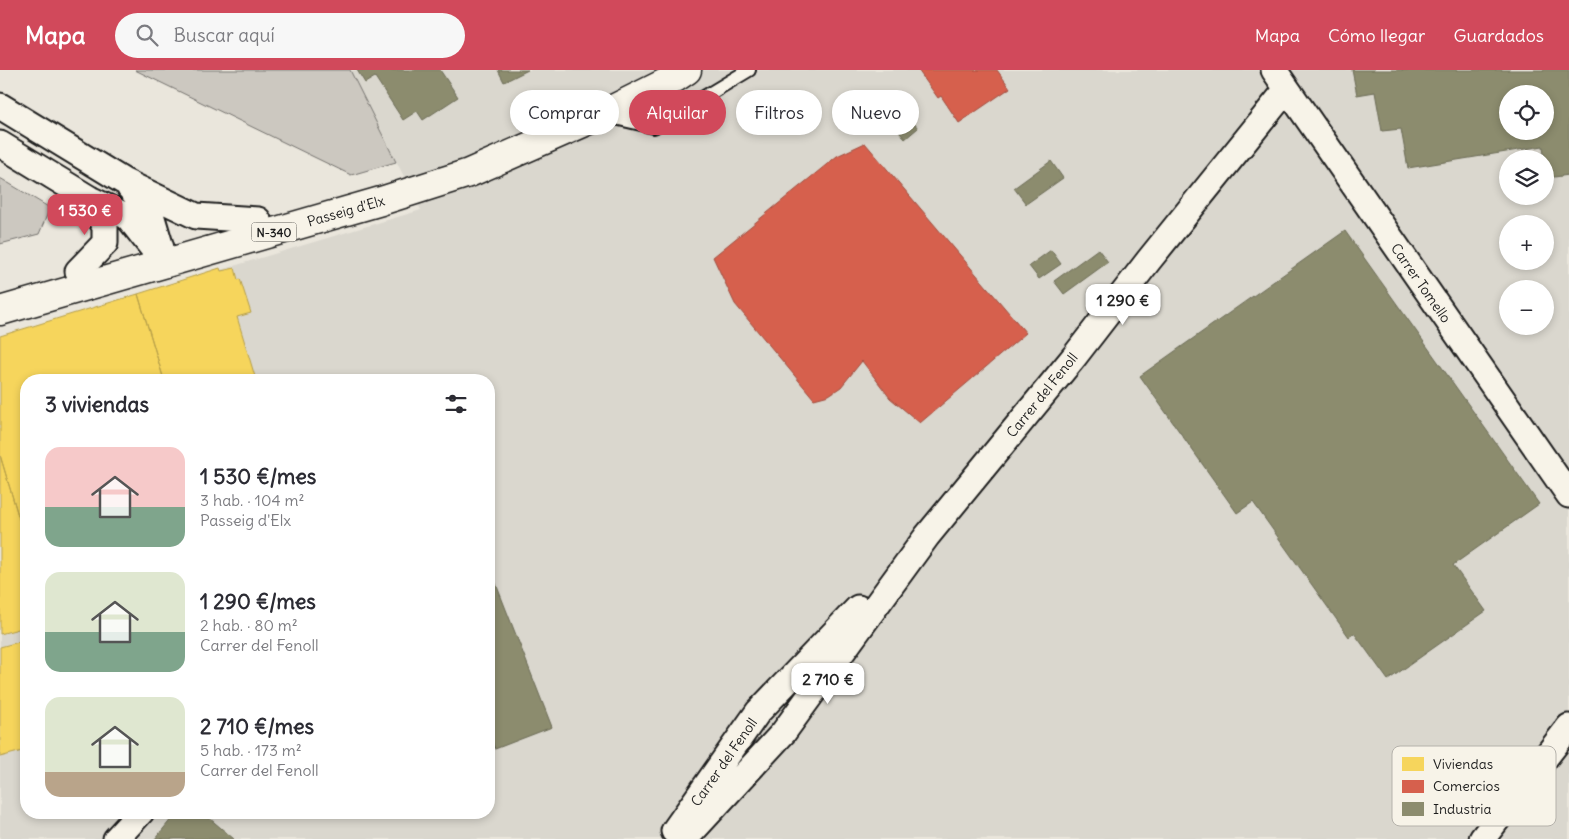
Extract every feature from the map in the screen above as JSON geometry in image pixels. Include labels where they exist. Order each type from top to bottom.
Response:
[{"type":"highway","name":"Passeig d'Elx","points":[[619,106],[675,78],[687,70]]},
{"type":"highway","name":"Passeig d'Elx","points":[[0,293],[78,271],[159,254],[381,201],[469,173],[555,135]]},
{"type":"highway","name":"Passeig d'Elx","points":[[0,311],[258,220],[544,140]]},
{"type":"street","name":"Carrer Tomello","points":[[1280,80],[1569,495]]},
{"type":"street","name":"Carrer del Fenoll","points":[[685,839],[783,732],[927,536],[1074,357],[1143,268],[1280,80]]},
{"type":"street","points":[[0,106],[123,181],[196,216],[258,220]]},
{"type":"street","points":[[0,144],[90,199],[128,217],[159,254]]},
{"type":"street","points":[[123,181],[150,211],[159,254]]},
{"type":"street","points":[[78,271],[105,243],[105,226],[90,199]]},
{"type":"street","name":"Carrer del Fenoll","points":[[669,839],[758,712],[927,536]]},
{"type":"street","points":[[1554,746],[1568,728]]},
{"type":"street","points":[[116,839],[135,819]]},
{"type":"street","points":[[1482,839],[1492,826]]},
{"type":"lane","points":[[619,119],[654,127],[749,70]]},
{"type":"shaded area","points":[[135,70],[350,70],[396,162],[351,175]]},
{"type":"shaded area","points":[[350,70],[1569,70],[1569,839],[0,839],[0,336],[421,210]]},
{"type":"shaded area","points":[[0,178],[50,208],[39,234],[0,244]]},
{"type":"building: Viviendas","points":[[220,268],[221,271],[235,268],[251,313],[237,317],[254,374],[162,374],[138,294]]},
{"type":"building: Viviendas","points":[[138,294],[162,374],[20,374],[20,522],[0,455],[0,336]]},
{"type":"building: Viviendas","points":[[0,455],[20,522],[20,629],[0,634]]},
{"type":"building: Viviendas","points":[[20,642],[20,752],[0,757],[0,647]]},
{"type":"building: Comercios","points":[[918,70],[997,70],[1010,88],[959,123],[941,96],[938,98]]},
{"type":"building: Comercios","points":[[865,143],[1026,333],[920,423],[890,398],[862,361],[841,387],[829,395],[814,399],[735,304],[713,257],[837,156]]},
{"type":"building: Industria","points":[[357,70],[440,70],[458,97],[423,120],[417,111],[403,120],[375,77],[365,83]]},
{"type":"building: Industria","points":[[498,70],[528,70],[504,82]]},
{"type":"building: Industria","points":[[1352,70],[1569,70],[1569,175],[1554,177],[1554,150],[1544,150],[1543,146],[1518,150],[1499,150],[1499,153],[1408,168],[1401,129],[1382,131],[1375,92],[1357,95]]},
{"type":"building: Industria","points":[[902,135],[910,135],[905,139]]},
{"type":"building: Industria","points":[[1051,161],[1063,178],[1026,204],[1014,188]]},
{"type":"building: Industria","points":[[1345,231],[1539,504],[1453,565],[1486,611],[1388,680],[1354,633],[1349,637],[1253,502],[1237,513],[1140,376]]},
{"type":"building: Industria","points":[[1098,249],[1108,262],[1064,294],[1054,281]]},
{"type":"building: Industria","points":[[1051,250],[1061,264],[1039,279],[1029,266]]},
{"type":"building: Industria","points":[[495,581],[552,727],[495,749]]},
{"type":"building: Industria","points":[[171,819],[210,819],[234,839],[155,839]]}]
